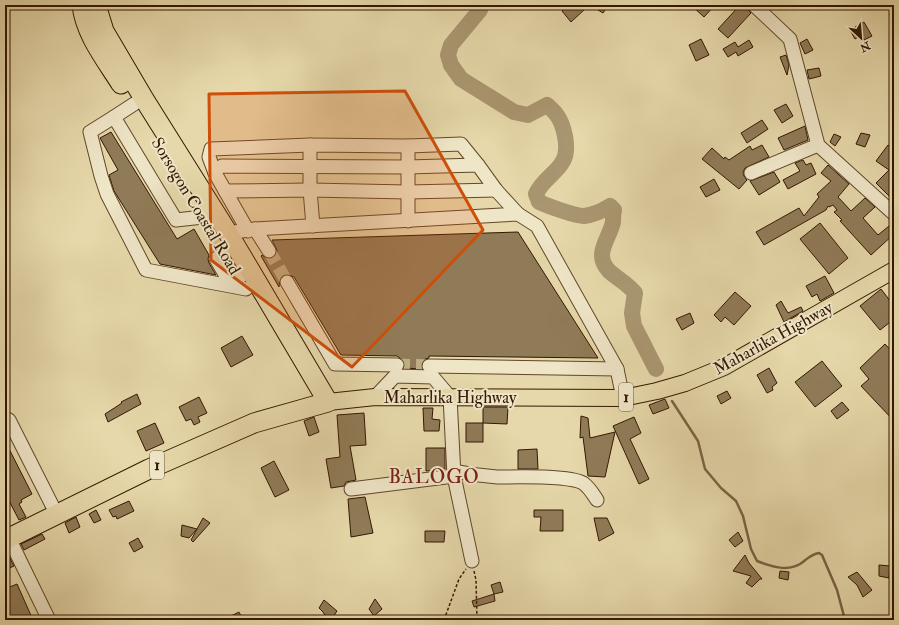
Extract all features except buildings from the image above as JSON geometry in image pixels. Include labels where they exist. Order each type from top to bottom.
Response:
[{"type":"highway","name":"Sorsogon Coastal Road","points":[[82,5],[86,23],[98,48],[204,217],[243,283],[322,403]]},
{"type":"highway","name":"Sorsogon Coastal Road","points":[[96,5],[104,31],[144,99],[228,233],[322,403]]},
{"type":"highway","name":"Maharlika Highway","points":[[7,539],[149,469],[254,423],[322,403]]},
{"type":"main road","name":"Maharlika Highway","points":[[322,403],[375,397],[623,398],[657,391],[685,383],[724,367],[894,270]]},
{"type":"street","points":[[754,5],[790,39],[818,145],[894,214]]},
{"type":"street","points":[[134,104],[90,132],[101,176],[108,194],[146,270],[243,283]]},
{"type":"street","points":[[114,117],[176,220],[204,217]]},
{"type":"street","points":[[268,251],[225,191],[215,173],[209,157],[211,149],[310,145],[408,146],[461,144],[496,190],[518,214],[537,226],[616,369],[623,398]]},
{"type":"street","points":[[310,145],[310,190],[313,226]]},
{"type":"street","points":[[751,173],[818,145]]},
{"type":"street","points":[[408,146],[408,221]]},
{"type":"street","points":[[215,173],[217,169],[222,166],[407,167],[478,165]]},
{"type":"street","points":[[225,191],[310,190],[408,192],[496,190]]},
{"type":"street","points":[[228,233],[313,226],[518,214]]},
{"type":"street","points":[[287,282],[336,364],[397,365]]},
{"type":"street","points":[[429,366],[616,369]]},
{"type":"street","points":[[450,397],[454,474],[472,561]]},
{"type":"street","points":[[5,418],[9,420],[22,444],[57,515]]},
{"type":"street","points":[[351,490],[454,474],[495,477],[557,478],[577,481],[583,484],[590,489],[597,500]]},
{"type":"street","points":[[7,539],[49,620]]},
{"type":"path","points":[[444,620],[459,579],[472,561]]},
{"type":"path","points":[[472,561],[476,580],[477,620]]},
{"type":"highlighted area","points":[[405,91],[483,230],[352,367],[211,260],[209,94]]},
{"type":"waterway","points":[[481,5],[480,10],[451,45],[448,55],[451,65],[461,79],[514,112],[528,115],[547,105],[559,118],[564,130],[566,143],[565,156],[557,170],[545,181],[536,194],[539,202],[580,216],[594,214],[610,206],[614,210],[613,222],[602,253],[602,259],[604,265],[609,271],[635,293],[632,313],[634,326],[656,369]]},
{"type":"waterway","points":[[672,401],[698,441],[705,469],[721,488],[736,501],[743,516],[751,549],[757,561],[773,566],[790,568],[800,564],[809,557],[819,553],[822,555],[837,590],[845,620]]},
{"type":"tunnel","points":[[269,251],[287,282]]},
{"type":"tunnel","points":[[397,365],[429,366]]},
{"type":"district","name":"BALOGO","points":[[434,477]]}]
